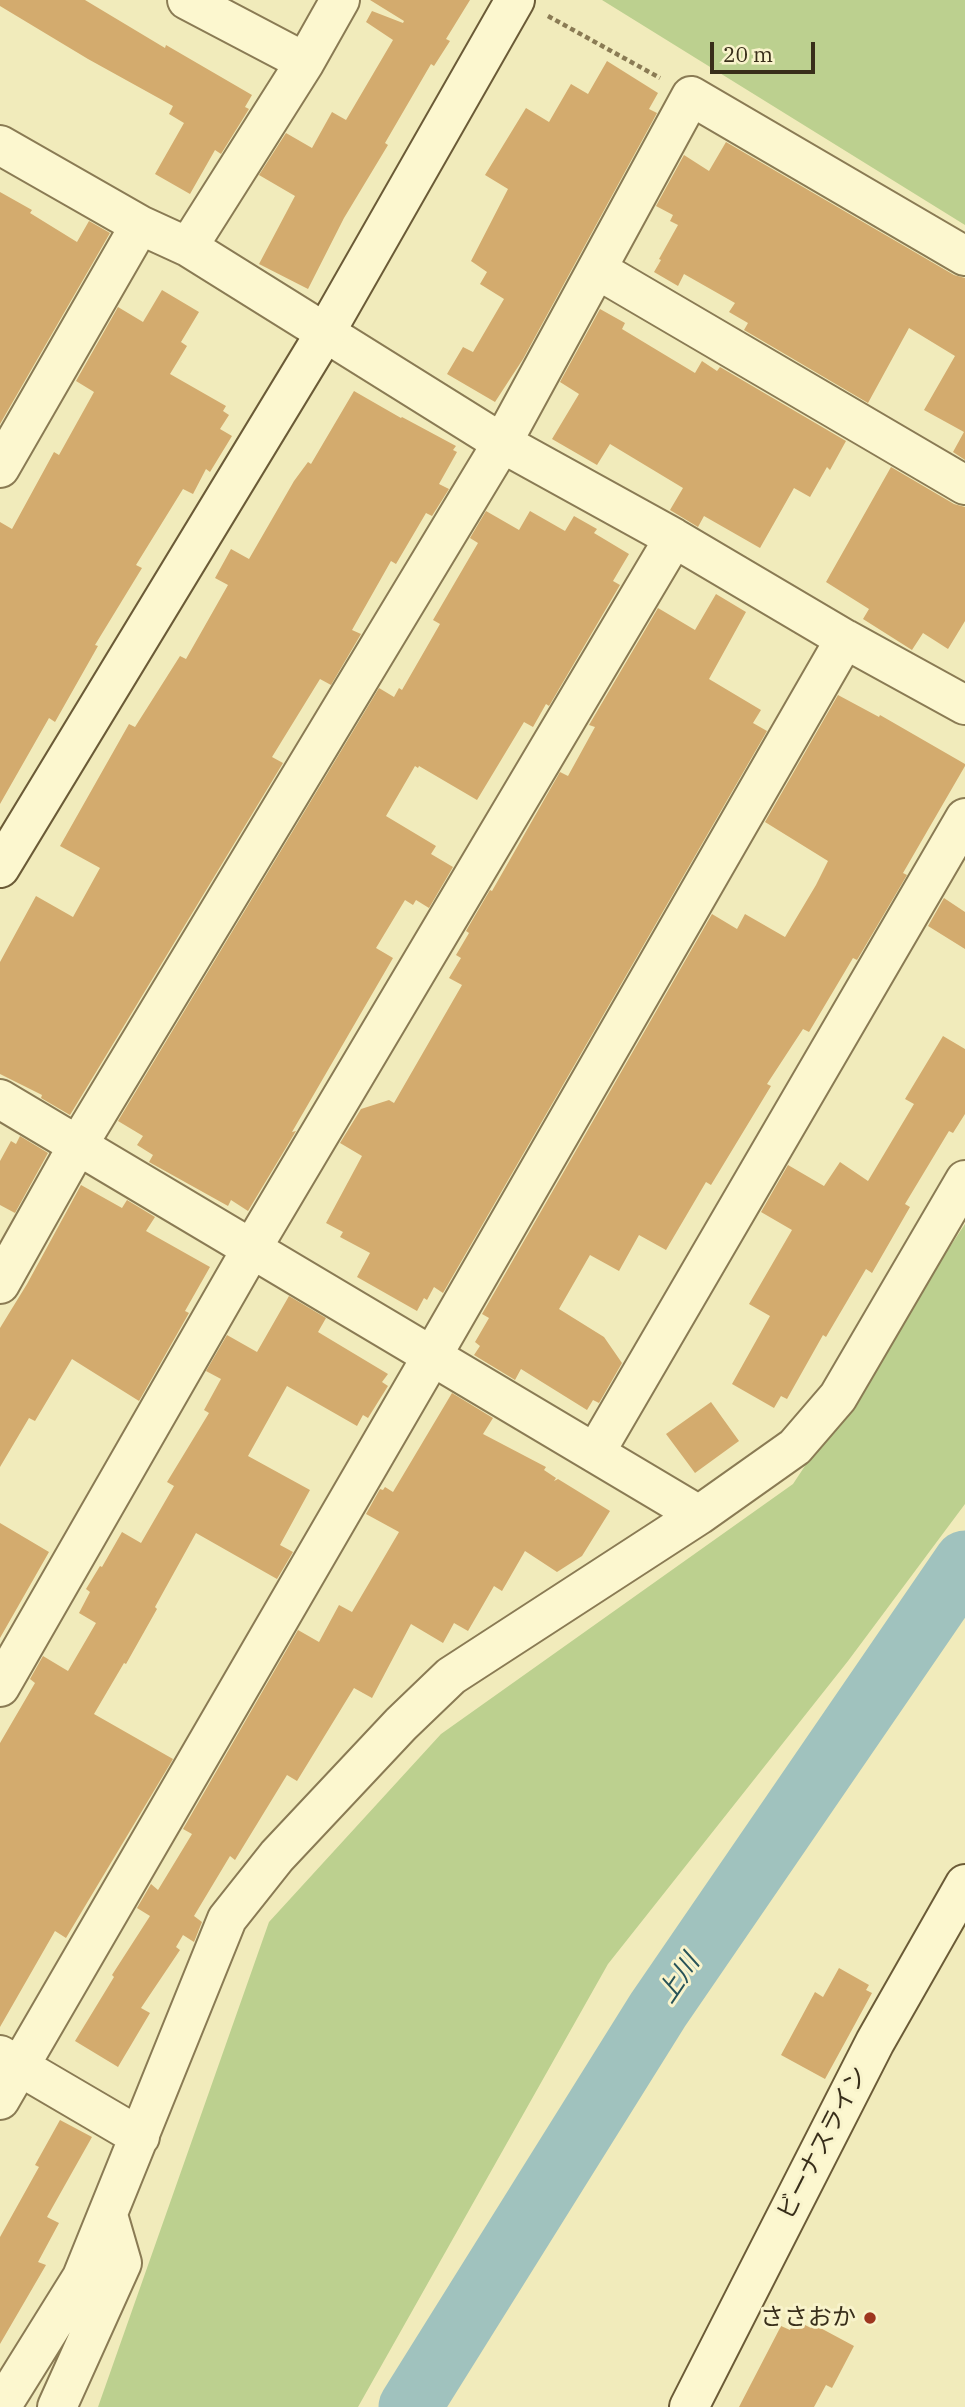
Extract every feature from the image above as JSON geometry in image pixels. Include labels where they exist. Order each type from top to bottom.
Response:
[{"type":"street","points":[[187,0],[305,62]]},
{"type":"street","points":[[188,247],[305,62],[340,0]]},
{"type":"street","points":[[0,869],[325,333],[530,7]]},
{"type":"street","points":[[0,1284],[78,1145],[502,443],[691,96],[965,256]]},
{"type":"street","points":[[0,145],[140,225],[188,247],[502,443],[965,705]]},
{"type":"street","points":[[0,468],[140,225]]},
{"type":"street","points":[[598,270],[965,485]]},
{"type":"street","points":[[0,1687],[252,1248],[674,538]]},
{"type":"street","points":[[0,2100],[10,2061],[432,1356],[845,639]]},
{"type":"street","points":[[595,1453],[965,818]]},
{"type":"street","points":[[0,1099],[699,1515]]},
{"type":"street","points":[[1,2407],[82,2277],[227,1919],[277,1856],[401,1724],[451,1676],[699,1515],[795,1447],[838,1397],[965,1180]]},
{"type":"street","name":"ビーナスライン","points":[[689,2407],[875,2042],[965,1884]]},
{"type":"street","points":[[10,2061],[140,2137]]},
{"type":"street","points":[[57,2407],[122,2263],[108,2215]]},
{"type":"path","points":[[530,7],[691,96]]},
{"type":"green space","points":[[602,0],[965,0],[965,225]]},
{"type":"green space","points":[[965,1224],[965,1504],[848,1661],[608,1964],[358,2407],[98,2407],[269,1922],[441,1734],[793,1484]]},
{"type":"building","points":[[0,0],[85,0],[165,48],[166,45],[252,95],[245,107],[249,109],[221,154],[215,150],[190,194],[155,174],[184,123],[169,114],[173,106],[0,6]]},
{"type":"building","points":[[370,0],[470,0],[446,39],[450,41],[434,66],[431,64],[385,143],[388,145],[344,218],[308,289],[259,264],[295,196],[259,175],[286,133],[312,148],[332,112],[346,120],[393,40],[366,22],[372,11],[403,23],[404,21]]},
{"type":"building","points":[[607,61],[658,93],[649,109],[657,113],[523,359],[495,402],[447,374],[463,347],[473,352],[504,299],[480,284],[487,272],[471,261],[508,189],[485,175],[526,108],[549,122],[571,84],[588,94]]},
{"type":"building","points":[[726,142],[954,275],[965,278],[965,460],[953,452],[964,432],[924,410],[955,356],[909,328],[868,403],[744,330],[748,323],[729,312],[735,303],[684,274],[678,286],[654,272],[678,225],[670,221],[673,215],[656,206],[684,155],[709,171]]},
{"type":"building","points":[[0,192],[32,210],[30,213],[77,242],[89,221],[110,233],[0,424]]},
{"type":"building","points":[[162,290],[199,312],[181,342],[187,346],[170,374],[226,406],[223,411],[229,415],[220,429],[232,436],[210,472],[206,469],[193,494],[183,489],[136,565],[142,568],[95,645],[98,646],[55,722],[49,718],[0,804],[0,522],[12,529],[54,452],[59,455],[94,392],[76,381],[118,307],[143,322]]},
{"type":"building","points":[[600,309],[625,323],[622,329],[695,373],[702,361],[717,371],[720,367],[846,441],[830,470],[827,467],[810,497],[794,488],[760,548],[704,516],[698,527],[670,510],[683,488],[610,444],[597,465],[552,439],[579,394],[560,382]]},
{"type":"building","points":[[354,391],[456,446],[453,450],[457,452],[439,484],[449,489],[432,516],[426,513],[396,564],[391,561],[352,630],[361,634],[331,685],[320,679],[272,757],[283,763],[70,1115],[41,1098],[42,1095],[0,1074],[0,962],[36,896],[73,917],[100,868],[60,846],[129,724],[135,727],[180,656],[186,659],[228,585],[215,578],[231,549],[249,559],[294,481],[308,462],[311,464]]},
{"type":"building","points":[[891,467],[954,504],[965,507],[965,621],[948,649],[923,633],[912,650],[863,619],[869,609],[826,582]]},
{"type":"building","points":[[486,511],[519,530],[530,511],[565,531],[574,516],[597,529],[594,533],[629,554],[613,581],[620,585],[549,706],[546,704],[533,727],[524,722],[477,800],[415,766],[386,816],[436,846],[431,854],[453,867],[429,908],[416,900],[413,905],[405,900],[376,948],[393,958],[292,1132],[296,1131],[248,1211],[231,1200],[228,1206],[149,1162],[153,1155],[137,1145],[143,1136],[118,1121],[379,688],[394,697],[399,688],[402,690],[440,624],[433,620],[478,543],[470,538]]},
{"type":"building","points":[[716,594],[746,612],[709,679],[761,710],[753,723],[767,731],[443,1293],[434,1287],[417,1311],[357,1277],[370,1253],[340,1237],[343,1232],[326,1223],[362,1156],[340,1143],[361,1109],[389,1100],[394,1103],[462,985],[449,978],[461,958],[456,955],[469,933],[466,931],[560,772],[568,776],[595,727],[589,725],[658,608],[695,630]]},
{"type":"building","points":[[838,695],[879,717],[880,715],[965,766],[903,873],[907,875],[857,960],[853,958],[809,1032],[803,1029],[767,1084],[771,1086],[711,1185],[706,1182],[666,1250],[639,1235],[619,1271],[590,1255],[559,1309],[604,1337],[622,1363],[599,1403],[593,1400],[587,1410],[521,1369],[515,1380],[474,1355],[480,1346],[475,1342],[489,1318],[482,1314],[712,914],[737,929],[745,914],[785,937],[816,885],[828,861],[765,822]]},
{"type":"building","points":[[944,898],[965,912],[965,949],[928,926]]},
{"type":"building","points":[[943,1036],[965,1049],[965,1114],[953,1133],[949,1131],[905,1204],[910,1207],[872,1273],[866,1269],[826,1337],[823,1335],[787,1399],[781,1396],[774,1408],[732,1384],[770,1316],[749,1304],[792,1230],[761,1212],[788,1165],[824,1186],[840,1162],[868,1181],[914,1104],[905,1099]]},
{"type":"building","points":[[20,1136],[48,1153],[15,1213],[0,1205],[0,1161],[11,1141],[16,1144]]},
{"type":"building","points":[[81,1185],[122,1208],[127,1200],[155,1217],[146,1231],[210,1267],[185,1311],[189,1313],[139,1401],[72,1359],[35,1421],[29,1418],[0,1467],[0,1328]]},
{"type":"building","points":[[289,1296],[326,1318],[318,1332],[388,1374],[382,1382],[388,1386],[368,1418],[363,1415],[357,1426],[287,1386],[248,1456],[310,1490],[280,1545],[293,1552],[277,1579],[196,1533],[155,1607],[157,1609],[94,1714],[173,1759],[66,1938],[55,1931],[0,2027],[0,1743],[35,1683],[30,1679],[43,1656],[68,1671],[96,1623],[79,1613],[90,1592],[86,1589],[122,1532],[141,1543],[174,1486],[167,1482],[209,1413],[204,1410],[221,1379],[206,1371],[227,1335],[257,1352]]},
{"type":"building","points":[[452,1393],[493,1418],[483,1434],[546,1467],[544,1470],[556,1478],[554,1481],[558,1479],[610,1511],[582,1556],[557,1572],[525,1551],[502,1591],[494,1586],[468,1631],[454,1623],[443,1643],[411,1624],[372,1698],[354,1688],[297,1781],[287,1775],[235,1860],[230,1856],[194,1916],[202,1922],[194,1942],[183,1935],[176,1947],[180,1950],[141,2008],[150,2013],[118,2067],[75,2041],[114,1977],[112,1975],[150,1916],[137,1908],[151,1884],[158,1890],[192,1834],[183,1829],[298,1630],[319,1642],[339,1605],[352,1612],[399,1532],[366,1514],[380,1489],[385,1487],[393,1492]]},
{"type":"building","points":[[711,1402],[739,1441],[695,1473],[666,1434]]},
{"type":"building","points":[[0,1523],[49,1552],[0,1638]]},
{"type":"building","points":[[839,1968],[869,1985],[866,1990],[872,1993],[825,2079],[781,2055],[815,1992],[823,1997]]},
{"type":"building","points":[[60,2120],[92,2137],[47,2217],[59,2223],[38,2262],[46,2265],[0,2344],[0,2237],[39,2167],[35,2165]]},
{"type":"building","points":[[795,2320],[811,2328],[813,2324],[854,2346],[832,2388],[826,2385],[814,2407],[739,2407],[781,2326],[790,2330]]},
{"type":"waterway","name":"上川","points":[[410,2407],[658,2010],[965,1562]]},
{"type":"place","name":"ささおか","points":[[870,2318]]}]
